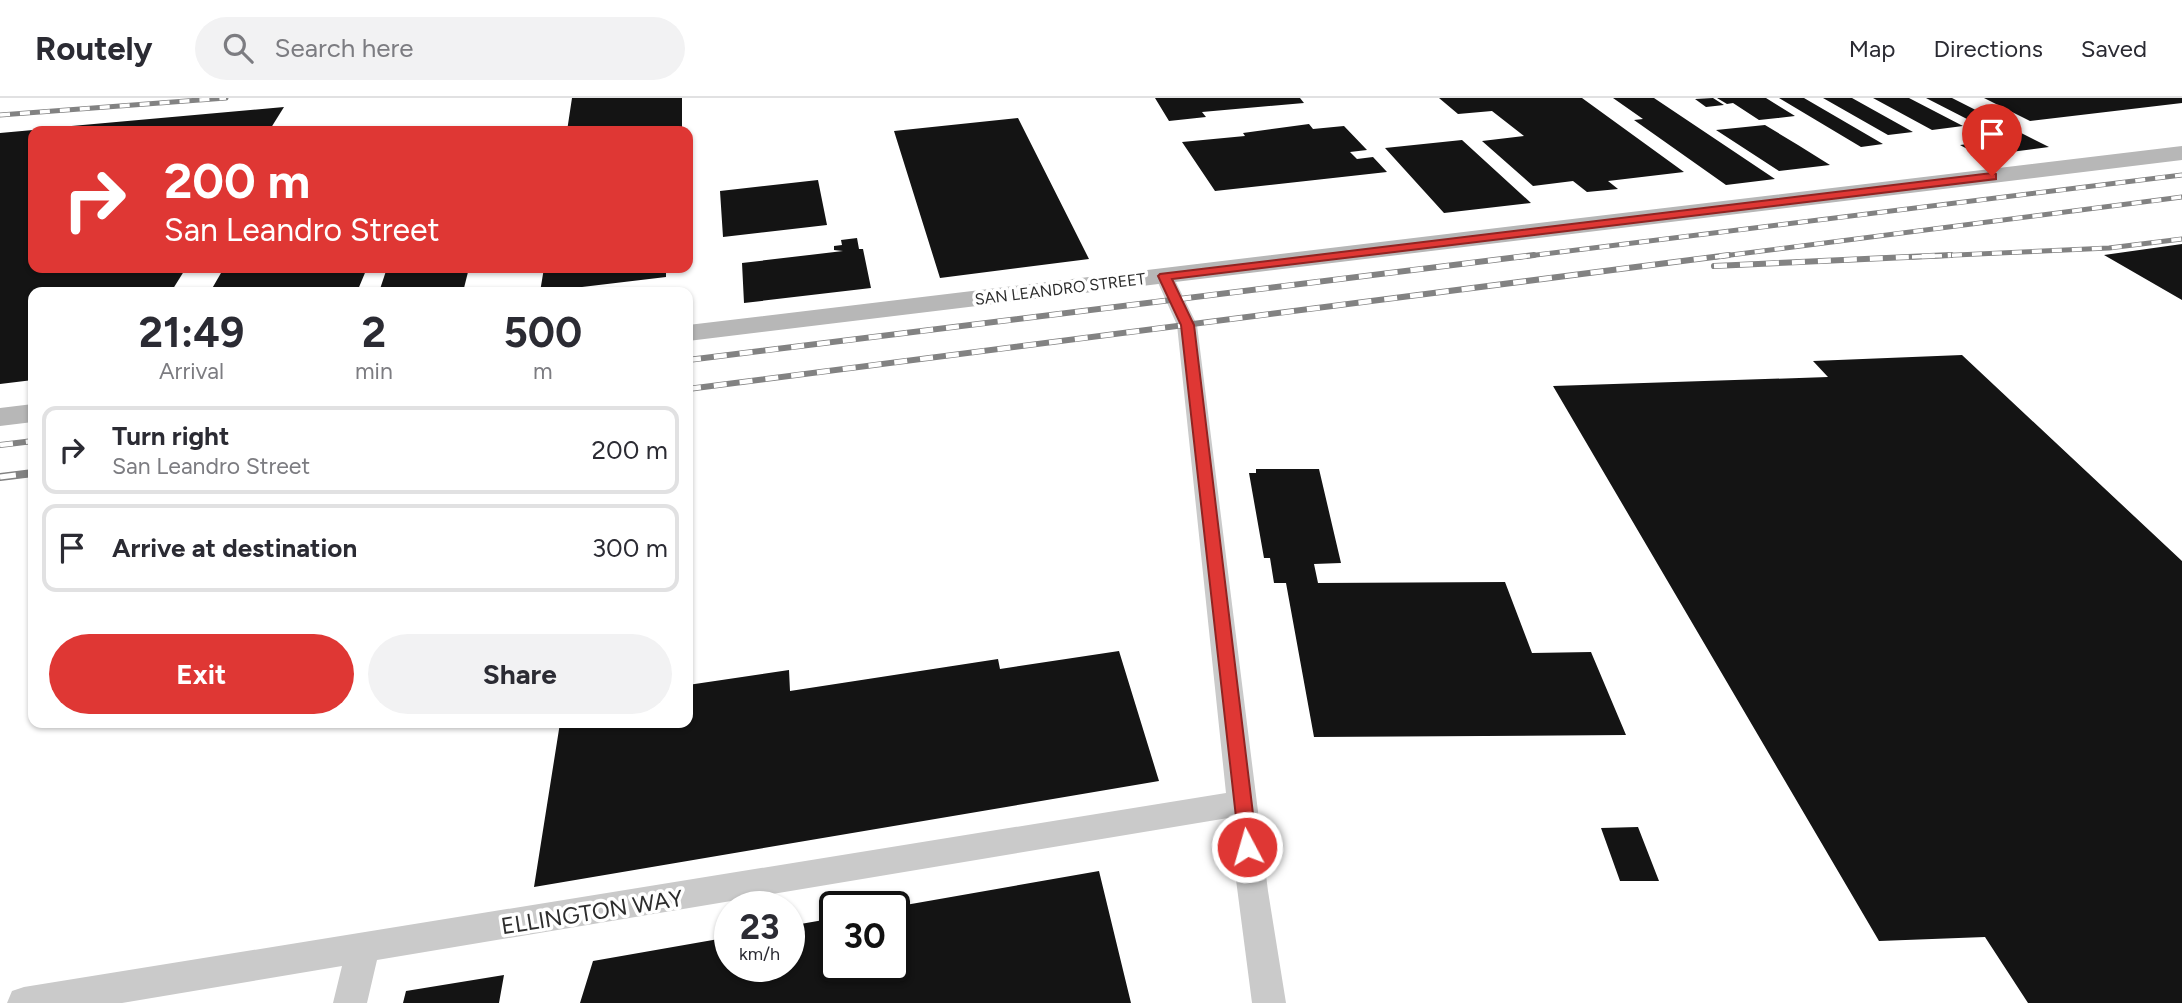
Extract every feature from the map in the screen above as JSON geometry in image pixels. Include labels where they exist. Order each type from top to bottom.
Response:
[{"type":"main road","name":"SAN LEANDRO STREET","points":[[693,332],[2182,153]]},
{"type":"main road","points":[[0,417],[28,414]]},
{"type":"street","points":[[1164,276],[1187,325],[1242,803],[1269,1003]]},
{"type":"street","name":"ELLINGTON WAY","points":[[24,1003],[1242,803]]},
{"type":"street","points":[[350,1003],[363,949]]},
{"type":"building","points":[[572,98],[682,98],[682,126],[568,126]]},
{"type":"building","points":[[1155,98],[1300,98],[1304,103],[1202,112],[1206,117],[1169,121]]},
{"type":"building","points":[[1439,98],[1582,98],[1684,172],[1608,181],[1618,189],[1587,192],[1573,181],[1533,186],[1482,141],[1524,136],[1492,111],[1458,114]]},
{"type":"building","points":[[1613,98],[1654,98],[1775,179],[1726,185],[1634,120],[1643,119]]},
{"type":"building","points":[[1713,98],[1724,105],[1706,107],[1695,99]]},
{"type":"building","points":[[1717,98],[1766,98],[1795,116],[1759,120],[1733,103],[1727,104]]},
{"type":"building","points":[[1779,98],[1804,98],[1883,144],[1861,147]]},
{"type":"building","points":[[1823,98],[1852,98],[1913,132],[1888,135]]},
{"type":"building","points":[[1873,98],[1909,98],[1963,126],[1932,130]]},
{"type":"building","points":[[1926,98],[1952,98],[2049,147],[1980,156],[1960,145],[2006,139]]},
{"type":"building","points":[[1984,98],[2182,98],[2182,103],[2030,121]]},
{"type":"building","points":[[284,107],[272,126],[72,126]]},
{"type":"building","points":[[1018,118],[1089,259],[940,278],[894,131]]},
{"type":"building","points":[[1309,124],[1313,129],[1344,126],[1367,150],[1350,152],[1357,159],[1373,157],[1387,172],[1215,191],[1182,142],[1245,136],[1243,133]]},
{"type":"building","points":[[1765,125],[1830,165],[1779,171],[1716,130]]},
{"type":"building","points":[[28,130],[28,273],[183,273],[174,287],[28,287],[28,381],[0,384],[0,133]]},
{"type":"building","points":[[1462,140],[1531,203],[1444,213],[1385,148]]},
{"type":"building","points":[[818,180],[827,225],[723,237],[720,191]]},
{"type":"building","points":[[857,238],[859,249],[863,249],[871,288],[744,303],[742,263],[843,251],[834,250],[834,246],[842,245],[841,240]]},
{"type":"building","points":[[2182,244],[2182,300],[2104,255]]},
{"type":"building","points":[[221,273],[365,273],[359,287],[213,287]]},
{"type":"building","points":[[385,273],[468,273],[464,287],[381,287]]},
{"type":"building","points":[[543,273],[666,273],[666,277],[582,287],[541,287]]},
{"type":"building","points":[[1962,355],[2182,561],[2182,1003],[2028,1003],[1985,937],[1879,941],[1553,386],[1828,377],[1813,361]]},
{"type":"building","points":[[1256,469],[1319,469],[1341,563],[1314,564],[1318,583],[1505,582],[1532,653],[1591,652],[1626,735],[1314,737],[1286,583],[1274,583],[1270,558],[1264,558],[1249,473],[1256,473]]},
{"type":"building","points":[[1119,651],[1159,781],[534,887],[559,728],[693,728],[693,684],[789,670],[790,691],[998,659],[1000,669]]},
{"type":"building","points":[[1638,827],[1659,881],[1620,881],[1601,828]]},
{"type":"building","points":[[1099,871],[1131,1003],[580,1003],[593,961],[714,940],[714,982],[805,982],[805,923],[819,921],[819,982],[910,982],[910,904]]},
{"type":"building","points":[[504,975],[499,1003],[403,1003],[406,991]]},
{"type":"railway","points":[[0,115],[226,98]]},
{"type":"railway","points":[[1520,257],[2182,175]]},
{"type":"railway","points":[[1715,257],[2182,197]]},
{"type":"railway","points":[[1912,257],[2109,248],[2182,239]]},
{"type":"railway","points":[[693,359],[1534,255]]},
{"type":"railway","points":[[693,388],[1729,255]]},
{"type":"railway","points":[[1714,266],[1951,255]]},
{"type":"railway","points":[[0,445],[28,442]]},
{"type":"railway","points":[[0,477],[28,474]]},
{"type":"route","points":[[1247,847],[1187,325],[1164,276],[1992,176]]}]
